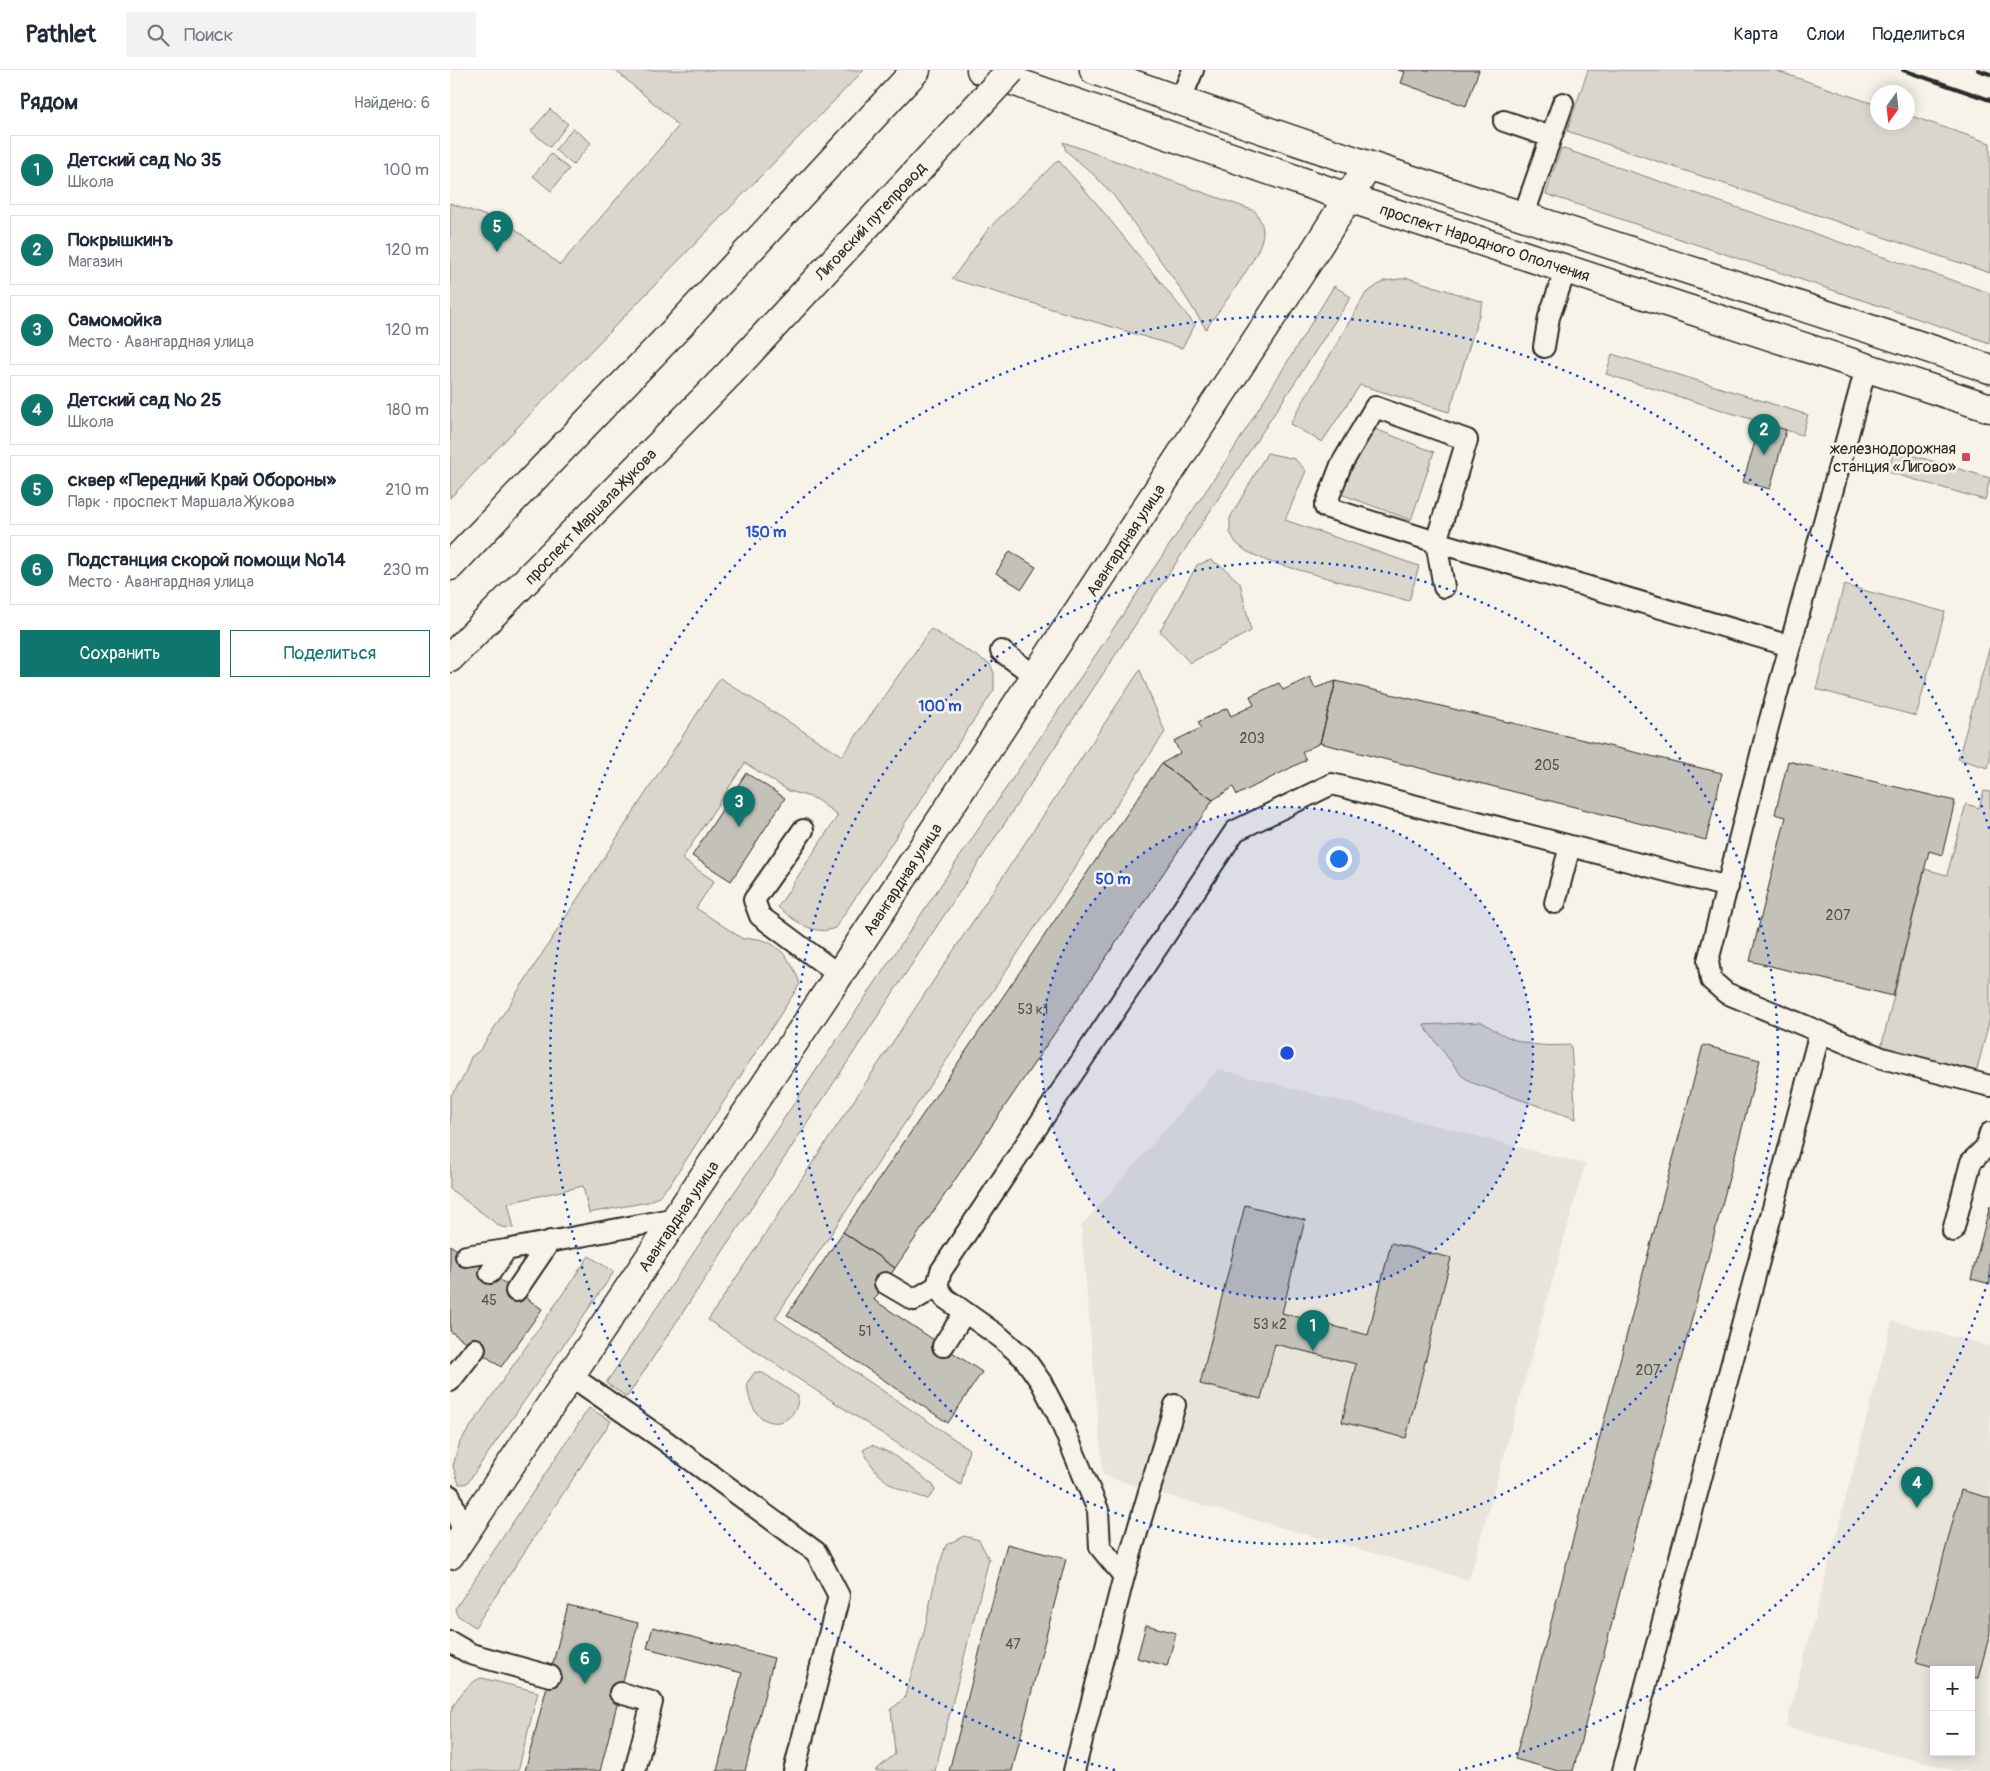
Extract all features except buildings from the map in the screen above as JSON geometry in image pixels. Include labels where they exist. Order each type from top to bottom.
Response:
[{"type":"main road","points":[[450,566],[679,326],[916,70]]},
{"type":"main road","name":"проспект Народного Ополчения","points":[[981,70],[1349,198],[1990,408]]},
{"type":"main road","name":"Лиговский путепровод","points":[[730,373],[1011,70]]},
{"type":"main road","points":[[1094,70],[1368,166],[1857,324],[1990,369]]},
{"type":"main road","name":"Авангардная улица","points":[[457,1545],[839,975],[1349,198],[1368,166]]},
{"type":"main road","name":"проспект Маршала Жукова","points":[[450,658],[730,373]]},
{"type":"lane","points":[[1180,101],[1194,70]]},
{"type":"lane","points":[[1523,217],[1563,103]]},
{"type":"lane","points":[[1504,121],[1551,137]]},
{"type":"lane","points":[[1544,347],[1549,317],[1566,269]]},
{"type":"lane","points":[[1866,368],[1790,646],[1708,961],[1711,980],[1726,994],[1882,1058],[1990,1086]]},
{"type":"lane","points":[[1444,587],[1436,542],[1467,440],[1375,408],[1341,465],[1325,507],[1436,542],[1790,646]]},
{"type":"lane","points":[[1001,651],[1035,676]]},
{"type":"lane","points":[[885,1283],[914,1300],[937,1286],[941,1271],[1235,831],[1332,784],[1728,887]]},
{"type":"lane","points":[[803,830],[754,900],[760,916],[839,975]]},
{"type":"lane","points":[[1555,903],[1570,846]]},
{"type":"lane","points":[[1623,1771],[1820,1032]]},
{"type":"lane","points":[[1953,1231],[1971,1162],[1986,1146],[1990,1132]]},
{"type":"lane","points":[[466,1256],[677,1218]]},
{"type":"lane","points":[[516,1291],[550,1241]]},
{"type":"lane","points":[[490,1273],[506,1250]]},
{"type":"lane","points":[[937,1286],[944,1298],[1000,1337],[1024,1358],[1041,1382],[1058,1415],[1098,1510],[1100,1548],[1124,1576]]},
{"type":"lane","points":[[943,1346],[965,1312]]},
{"type":"lane","points":[[450,1381],[475,1349]]},
{"type":"lane","points":[[571,1376],[664,1440],[816,1552],[839,1596],[794,1771]]},
{"type":"lane","points":[[1074,1771],[1124,1576],[1148,1490],[1175,1405]]},
{"type":"lane","points":[[450,1496],[457,1545]]},
{"type":"lane","points":[[450,1642],[471,1654],[550,1676]]},
{"type":"lane","points":[[620,1693],[652,1702],[634,1771]]},
{"type":"shaded area","points":[[615,70],[864,70],[450,498],[450,203],[509,224],[560,265],[678,127],[671,118]]},
{"type":"shaded area","points":[[1588,70],[1774,70],[1870,103],[1870,130],[1915,130],[1915,117],[1990,143],[1990,273],[1567,131]]},
{"type":"shaded area","points":[[550,109],[568,124],[550,147],[531,131]]},
{"type":"shaded area","points":[[573,128],[591,143],[573,165],[555,150]]},
{"type":"shaded area","points":[[1063,142],[1255,211],[1262,226],[1261,242],[1249,267],[1206,329],[1178,285],[1114,196],[1092,173],[1066,151]]},
{"type":"shaded area","points":[[1561,148],[1990,293],[1990,343],[1546,194]]},
{"type":"shaded area","points":[[551,154],[569,169],[551,191],[533,176]]},
{"type":"shaded area","points":[[1058,160],[1097,204],[1195,325],[1182,348],[952,279],[989,228]]},
{"type":"shaded area","points":[[1408,278],[1483,302],[1449,412],[1360,385],[1322,442],[1290,424],[1366,293],[1384,281]]},
{"type":"shaded area","points":[[1334,286],[1351,297],[627,1397],[606,1383],[1232,452]]},
{"type":"shaded area","points":[[1612,354],[1808,415],[1802,435],[1606,374]]},
{"type":"shaded area","points":[[1365,425],[1434,452],[1411,520],[1335,492]]},
{"type":"shaded area","points":[[1894,450],[1990,478],[1985,500],[1888,472]]},
{"type":"shaded area","points":[[1267,453],[1295,459],[1306,471],[1285,520],[1419,566],[1409,601],[1267,561],[1246,551],[1236,543],[1230,532],[1230,518]]},
{"type":"shaded area","points":[[1211,560],[1224,568],[1240,583],[1251,631],[1190,663],[1160,631],[1197,565]]},
{"type":"shaded area","points":[[1844,585],[1945,612],[1916,716],[1816,689]]},
{"type":"shaded area","points":[[931,629],[990,664],[994,673],[994,690],[835,928],[827,930],[812,929],[798,922],[778,907],[838,815],[814,798],[789,791],[745,763],[682,859],[714,881],[696,908],[743,939],[754,938],[772,944],[780,950],[792,965],[800,984],[671,1183],[658,1197],[648,1202],[589,1213],[583,1186],[508,1203],[514,1228],[501,1227],[450,1189],[450,1097],[464,1076],[471,1057],[480,1050],[720,678],[842,756]]},
{"type":"shaded area","points":[[1990,646],[1990,761],[1988,768],[1958,759]]},
{"type":"shaded area","points":[[1140,670],[1165,732],[775,1318],[969,1449],[961,1485],[708,1320]]},
{"type":"shaded area","points":[[1984,791],[1990,792],[1990,1018],[1975,1077],[1880,1052],[1925,869],[1947,875],[1966,804],[1979,808]]},
{"type":"shaded area","points":[[1482,1022],[1504,1035],[1524,1042],[1545,1045],[1571,1045],[1576,1119],[1473,1083],[1462,1076],[1423,1025]]},
{"type":"shaded area","points":[[1218,1069],[1585,1164],[1469,1580],[1148,1490],[1103,1475],[1081,1226]]},
{"type":"shaded area","points":[[589,1256],[614,1272],[468,1482],[459,1484],[453,1466],[460,1442]]},
{"type":"shaded area","points":[[1892,1321],[1990,1346],[1990,1771],[1956,1771],[1786,1727]]},
{"type":"shaded area","points":[[755,1372],[763,1373],[798,1396],[795,1409],[787,1419],[775,1422],[769,1421],[762,1418],[755,1411],[749,1397],[747,1383]]},
{"type":"shaded area","points":[[589,1408],[611,1421],[475,1627],[457,1615],[455,1609]]},
{"type":"shaded area","points":[[872,1445],[892,1454],[933,1485],[935,1491],[928,1499],[889,1483],[875,1470],[863,1450]]},
{"type":"shaded area","points":[[964,1536],[979,1540],[989,1559],[935,1771],[875,1771],[895,1754],[891,1709],[904,1699],[924,1632],[936,1575],[946,1545]]},
{"type":"shaded area","points":[[482,1678],[538,1692],[518,1771],[450,1771],[451,1710],[467,1687]]},
{"type":"railway","points":[[1903,70],[1990,100]]},
{"type":"railway","points":[[1978,70],[1990,74]]},
{"type":"place","name":"сквер «Передний Край Обороны»","points":[[497,252]]},
{"type":"place","name":"Покрышкинъ","points":[[1764,455]]},
{"type":"place","name":"железнодорожная станция «Лигово»","points":[[1966,457]]},
{"type":"place","name":"Самомойка","points":[[739,827]]},
{"type":"place","name":"Детский сад № 35","points":[[1313,1351]]},
{"type":"place","name":"Детский сад № 25","points":[[1917,1508]]},
{"type":"place","name":"Подстанция скорой помощи №14","points":[[585,1684]]}]
